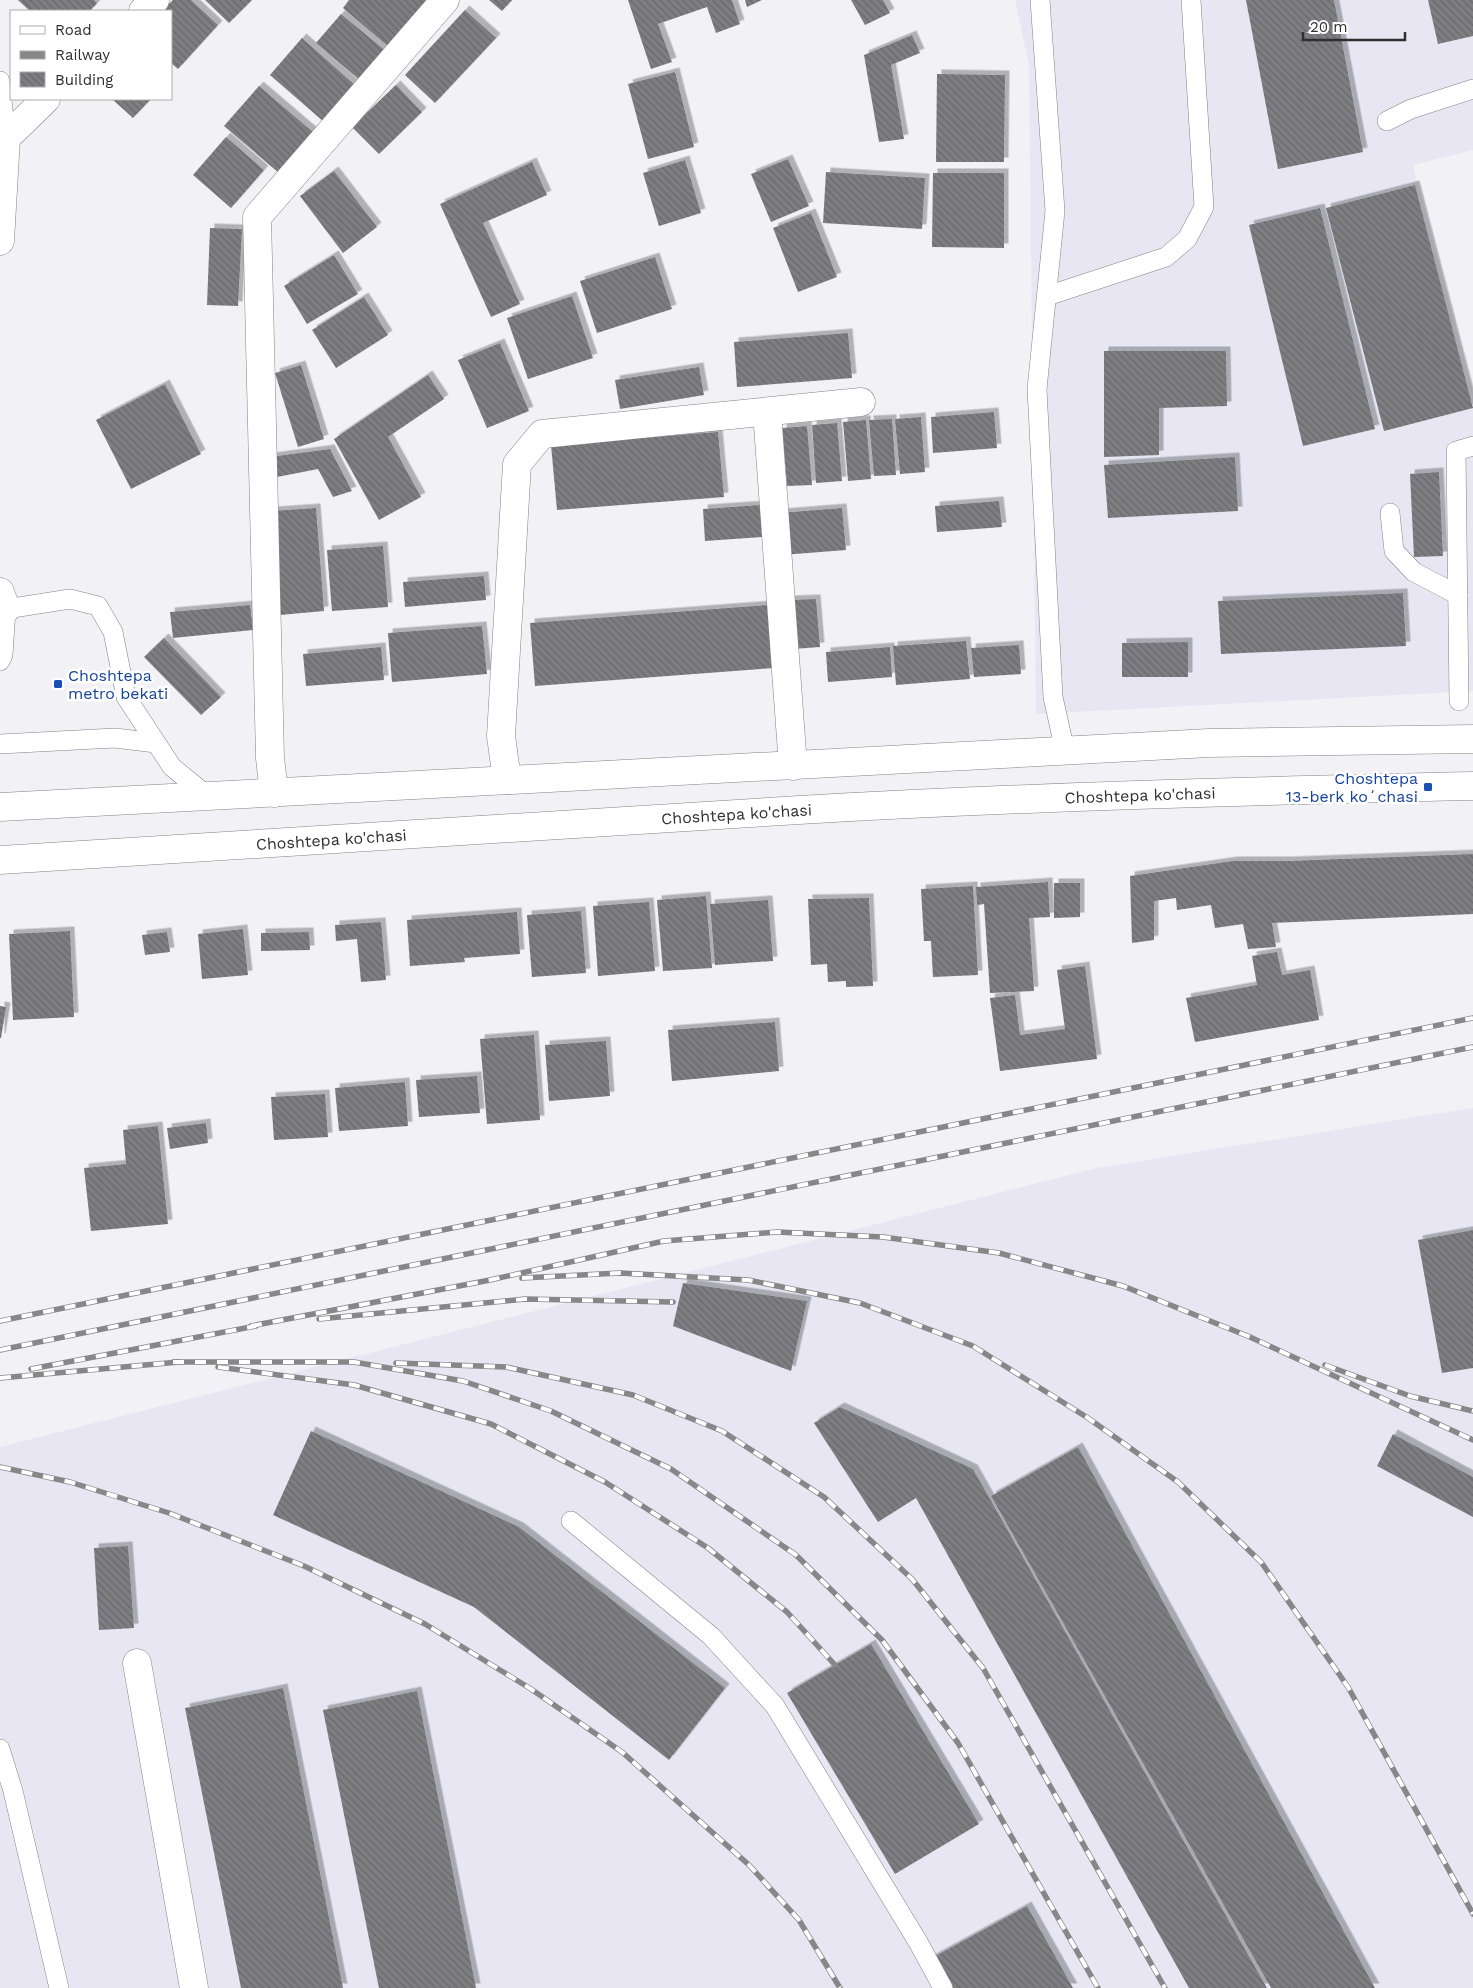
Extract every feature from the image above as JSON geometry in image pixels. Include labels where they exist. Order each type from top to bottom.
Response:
[{"type":"main road","points":[[144,10],[155,0]]},
{"type":"main road","points":[[274,793],[270,748],[257,217],[445,0]]},
{"type":"main road","points":[[0,241],[6,138],[45,100]]},
{"type":"main road","points":[[507,780],[501,736],[517,464],[542,434],[861,402]]},
{"type":"main road","points":[[767,412],[793,766]]},
{"type":"main road","points":[[0,807],[210,798],[507,780],[1209,743],[1473,739]]},
{"type":"main road","name":"Choshtepa ko'chasi","points":[[0,860],[166,852],[802,810],[1214,792],[1473,786]]},
{"type":"main road","points":[[137,1663],[194,1988]]},
{"type":"lane","points":[[1040,0],[1055,211],[1037,389],[1053,697],[1065,751]]},
{"type":"lane","points":[[1047,296],[1166,257],[1187,239],[1204,207],[1191,0]]},
{"type":"lane","points":[[0,82],[6,138]]},
{"type":"lane","points":[[1387,121],[1411,109],[1473,89]]},
{"type":"lane","points":[[1458,701],[1456,451],[1473,446]]},
{"type":"lane","points":[[1390,513],[1394,551],[1414,572],[1458,594]]},
{"type":"lane","points":[[0,661],[3,655],[3,600],[70,599],[98,606],[113,632],[126,698],[172,767],[210,798]]},
{"type":"lane","points":[[0,744],[115,738],[156,743]]},
{"type":"lane","points":[[571,1521],[711,1636],[775,1706],[918,1942],[943,1988]]},
{"type":"lane","points":[[0,1749],[7,1792],[59,1988]]},
{"type":"shaded area","points":[[1015,0],[1473,0],[1473,150],[1413,165],[1473,393],[1473,691],[1036,714],[1029,65]]},
{"type":"shaded area","points":[[1473,1108],[1473,1988],[0,1988],[0,1447],[1097,1168]]},
{"type":"building","points":[[18,0],[94,0],[97,3],[91,10],[29,10]]},
{"type":"building","points":[[173,0],[191,0],[218,25],[178,69],[172,64],[172,10],[163,10]]},
{"type":"building","points":[[205,0],[252,0],[229,23]]},
{"type":"building","points":[[349,0],[430,0],[390,48],[343,8]]},
{"type":"building","points":[[489,0],[512,0],[502,11]]},
{"type":"building","points":[[628,0],[732,0],[740,24],[716,33],[707,7],[658,24],[672,62],[651,69]]},
{"type":"building","points":[[745,0],[762,0],[747,7]]},
{"type":"building","points":[[851,0],[883,0],[890,13],[865,25]]},
{"type":"building","points":[[1246,0],[1334,0],[1363,152],[1278,169]]},
{"type":"building","points":[[1428,0],[1473,0],[1473,36],[1438,44]]},
{"type":"building","points":[[465,10],[496,38],[435,103],[405,75]]},
{"type":"building","points":[[341,14],[387,52],[362,82],[316,43]]},
{"type":"building","points":[[912,35],[920,53],[891,65],[904,139],[879,142],[864,55]]},
{"type":"building","points":[[302,38],[356,86],[324,122],[270,75]]},
{"type":"building","points":[[675,72],[694,147],[648,159],[628,84]]},
{"type":"building","points":[[937,74],[1005,75],[1004,162],[936,162]]},
{"type":"building","points":[[396,85],[422,112],[379,154],[352,127]]},
{"type":"building","points":[[259,86],[314,133],[279,173],[224,126]]},
{"type":"building","points":[[113,100],[150,100],[133,118]]},
{"type":"building","points":[[226,137],[264,170],[231,208],[193,175]]},
{"type":"building","points":[[788,159],[809,206],[771,222],[751,174]]},
{"type":"building","points":[[685,160],[701,213],[659,226],[643,173]]},
{"type":"building","points":[[532,162],[547,195],[483,223],[520,304],[491,317],[440,204]]},
{"type":"building","points":[[334,171],[377,227],[343,253],[300,196]]},
{"type":"building","points":[[826,172],[925,178],[922,229],[823,223]]},
{"type":"building","points":[[933,173],[1004,173],[1004,248],[932,247]]},
{"type":"building","points":[[1415,185],[1473,408],[1384,431],[1326,208]]},
{"type":"building","points":[[1320,208],[1375,429],[1303,446],[1249,225]]},
{"type":"building","points":[[811,213],[837,277],[798,292],[773,228]]},
{"type":"building","points":[[210,228],[242,229],[238,306],[207,305]]},
{"type":"building","points":[[334,255],[358,294],[307,324],[284,286]]},
{"type":"building","points":[[655,257],[672,309],[597,333],[580,281]]},
{"type":"building","points":[[572,296],[593,358],[528,379],[507,318]]},
{"type":"building","points":[[364,297],[388,335],[336,368],[312,330]]},
{"type":"building","points":[[848,333],[852,378],[737,387],[734,342]]},
{"type":"building","points":[[500,343],[529,411],[487,428],[458,360]]},
{"type":"building","points":[[1104,351],[1226,351],[1227,406],[1159,408],[1159,455],[1104,457]]},
{"type":"building","points":[[301,365],[324,439],[298,447],[275,373]]},
{"type":"building","points":[[699,367],[704,395],[620,409],[615,380]]},
{"type":"building","points":[[428,375],[444,399],[388,437],[421,497],[379,520],[334,439]]},
{"type":"building","points":[[165,384],[201,454],[131,489],[96,420]]},
{"type":"building","points":[[994,412],[997,448],[933,453],[931,417]]},
{"type":"building","points":[[921,417],[925,472],[900,474],[895,419]]},
{"type":"building","points":[[892,419],[896,475],[874,476],[869,420]]},
{"type":"building","points":[[866,420],[871,479],[848,481],[843,422]]},
{"type":"building","points":[[837,423],[842,481],[816,483],[812,425]]},
{"type":"building","points":[[807,426],[812,485],[787,486],[782,428]]},
{"type":"building","points":[[718,432],[724,497],[557,510],[551,445]]},
{"type":"building","points":[[330,449],[352,491],[333,497],[318,469],[272,478],[270,457]]},
{"type":"building","points":[[1235,457],[1238,511],[1108,518],[1104,465]]},
{"type":"building","points":[[1439,472],[1443,556],[1414,557],[1410,474]]},
{"type":"building","points":[[999,501],[1002,527],[937,532],[935,506]]},
{"type":"building","points":[[760,505],[762,537],[705,541],[703,509]]},
{"type":"building","points":[[316,508],[324,611],[280,615],[272,511]]},
{"type":"building","points":[[842,508],[846,550],[782,555],[779,513]]},
{"type":"building","points":[[383,546],[388,607],[332,611],[327,550]]},
{"type":"building","points":[[484,576],[486,600],[405,607],[403,582]]},
{"type":"building","points":[[1403,593],[1406,646],[1221,654],[1218,601]]},
{"type":"building","points":[[816,599],[820,647],[793,649],[789,600]]},
{"type":"building","points":[[250,605],[253,630],[173,638],[170,612]]},
{"type":"building","points":[[768,605],[774,668],[535,686],[530,623]]},
{"type":"building","points":[[482,626],[487,674],[392,682],[388,633]]},
{"type":"building","points":[[164,638],[221,697],[201,715],[144,657]]},
{"type":"building","points":[[966,641],[970,679],[896,685],[893,646]]},
{"type":"building","points":[[1188,642],[1188,677],[1122,677],[1122,643]]},
{"type":"building","points":[[1019,645],[1021,674],[974,677],[971,648]]},
{"type":"building","points":[[381,647],[384,680],[306,686],[303,654]]},
{"type":"building","points":[[890,647],[892,677],[828,682],[826,652]]},
{"type":"building","points":[[1473,854],[1473,914],[1272,923],[1276,947],[1248,949],[1243,924],[1215,928],[1211,905],[1177,910],[1176,898],[1154,901],[1154,940],[1132,943],[1130,876],[1233,861],[1288,861]]},
{"type":"building","points":[[1048,882],[1050,917],[1029,918],[1034,991],[990,993],[984,904],[977,905],[976,887]]},
{"type":"building","points":[[1054,883],[1080,883],[1080,917],[1054,918]]},
{"type":"building","points":[[973,886],[978,975],[933,977],[931,941],[924,941],[921,889]]},
{"type":"building","points":[[706,896],[712,968],[663,971],[657,900]]},
{"type":"building","points":[[869,898],[873,986],[846,987],[846,981],[828,982],[827,964],[811,965],[808,899]]},
{"type":"building","points":[[768,900],[773,961],[715,965],[710,904]]},
{"type":"building","points":[[649,902],[655,971],[598,976],[593,906]]},
{"type":"building","points":[[581,911],[586,973],[532,977],[527,915]]},
{"type":"building","points":[[517,912],[520,954],[464,958],[465,962],[410,966],[407,920]]},
{"type":"building","points":[[381,922],[386,980],[361,982],[357,939],[336,941],[335,925]]},
{"type":"building","points":[[243,929],[248,975],[202,979],[198,934]]},
{"type":"building","points":[[70,931],[74,1017],[13,1020],[9,934]]},
{"type":"building","points":[[167,932],[170,952],[145,955],[142,935]]},
{"type":"building","points":[[309,932],[310,950],[261,951],[261,933]]},
{"type":"building","points":[[1277,952],[1282,975],[1310,970],[1319,1020],[1195,1042],[1186,998],[1257,985],[1252,956]]},
{"type":"building","points":[[1085,966],[1097,1059],[1000,1071],[990,998],[1015,995],[1020,1035],[1065,1029],[1057,970]]},
{"type":"building","points":[[0,1006],[6,1007],[1,1038],[0,1038]]},
{"type":"building","points":[[775,1022],[779,1071],[672,1081],[668,1030]]},
{"type":"building","points":[[534,1035],[540,1120],[487,1124],[480,1039]]},
{"type":"building","points":[[606,1041],[610,1096],[549,1101],[545,1045]]},
{"type":"building","points":[[477,1076],[480,1113],[419,1117],[416,1080]]},
{"type":"building","points":[[405,1082],[408,1126],[339,1131],[335,1088]]},
{"type":"building","points":[[325,1094],[328,1137],[274,1140],[271,1097]]},
{"type":"building","points":[[206,1123],[208,1143],[170,1149],[167,1128]]},
{"type":"building","points":[[158,1126],[168,1224],[91,1231],[84,1168],[126,1164],[123,1130]]},
{"type":"building","points":[[1473,1230],[1473,1368],[1442,1373],[1418,1240]]},
{"type":"building","points":[[683,1283],[807,1301],[791,1371],[673,1326]]},
{"type":"building","points":[[840,1407],[973,1469],[1267,1988],[1189,1988],[916,1498],[878,1522],[814,1423]]},
{"type":"building","points":[[311,1431],[519,1527],[725,1688],[669,1760],[474,1607],[273,1515]]},
{"type":"building","points":[[1393,1434],[1473,1477],[1473,1517],[1377,1466]]},
{"type":"building","points":[[1078,1447],[1375,1988],[1271,1988],[991,1496]]},
{"type":"building","points":[[128,1546],[134,1628],[99,1630],[94,1548]]},
{"type":"building","points":[[871,1644],[979,1824],[895,1874],[787,1693]]},
{"type":"building","points":[[283,1688],[343,1988],[241,1988],[185,1708]]},
{"type":"building","points":[[417,1691],[476,1988],[379,1988],[323,1710]]},
{"type":"building","points":[[1027,1906],[1073,1988],[946,1988],[930,1959]]},
{"type":"railway","points":[[0,1321],[1473,1018]]},
{"type":"railway","points":[[0,1350],[1473,1047]]},
{"type":"railway","points":[[251,1326],[490,1280],[664,1241],[777,1232],[883,1237],[999,1253],[1123,1286],[1250,1337],[1473,1440]]},
{"type":"railway","points":[[522,1278],[620,1273],[748,1280],[860,1303],[973,1346],[1088,1418],[1178,1482],[1261,1562],[1348,1687],[1473,1914]]},
{"type":"railway","points":[[319,1319],[525,1299],[673,1302]]},
{"type":"railway","points":[[31,1369],[256,1326]]},
{"type":"railway","points":[[173,1362],[354,1362],[463,1381],[551,1411],[671,1469],[796,1555],[882,1640],[958,1743],[1098,1988]]},
{"type":"railway","points":[[0,1378],[179,1362]]},
{"type":"railway","points":[[396,1363],[506,1367],[633,1395],[722,1431],[824,1497],[912,1579],[983,1668],[1165,1988]]},
{"type":"railway","points":[[1325,1365],[1410,1396],[1473,1411]]},
{"type":"railway","points":[[218,1367],[354,1385],[491,1424],[605,1482],[708,1548],[787,1612],[835,1665]]},
{"type":"railway","points":[[0,1467],[70,1482],[169,1513],[304,1566],[425,1624],[531,1689],[622,1752],[749,1865],[799,1920],[840,1988]]},
{"type":"place","name":"Choshtepa metro bekati","points":[[58,684]]},
{"type":"place","name":"Choshtepa 13-berk koʻchasi","points":[[1428,787]]}]
